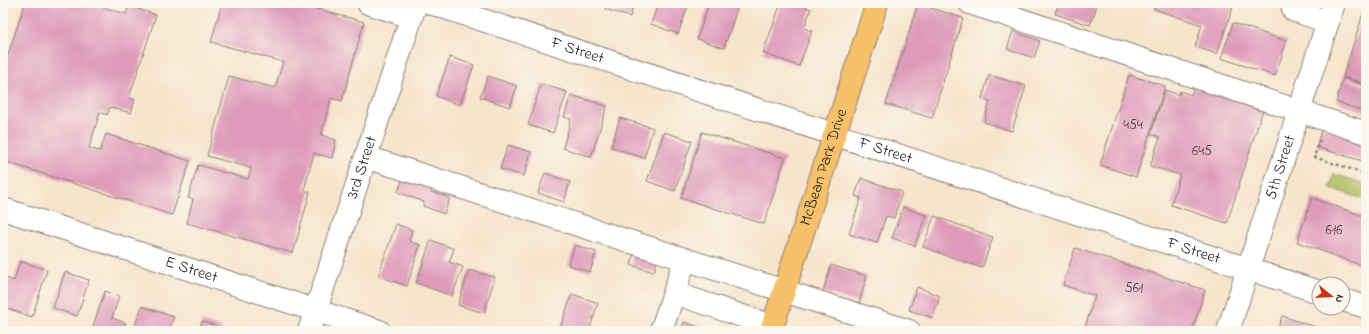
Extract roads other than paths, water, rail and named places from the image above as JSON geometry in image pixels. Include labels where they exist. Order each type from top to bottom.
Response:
[{"type":"main road","name":"McBean Park Drive","points":[[771,328],[877,3]]},
{"type":"street","points":[[368,3],[413,10]]},
{"type":"street","name":"F Street","points":[[430,3],[1311,289]]},
{"type":"street","points":[[970,3],[1366,134]]},
{"type":"street","name":"3rd Street","points":[[309,331],[413,10]]},
{"type":"street","points":[[1293,10],[1331,12]]},
{"type":"street","name":"5th Street","points":[[1228,331],[1331,12]]},
{"type":"street","points":[[366,157],[909,331]]},
{"type":"street","name":"E Street","points":[[3,209],[379,331]]},
{"type":"street","points":[[661,331],[685,259]]},
{"type":"street","points":[[674,293],[771,328]]},
{"type":"street","points":[[1351,302],[1366,307]]}]
